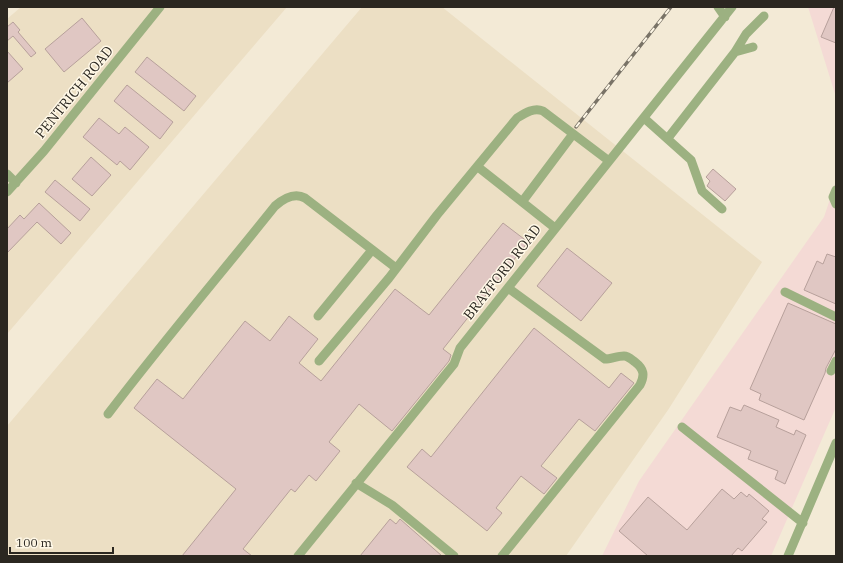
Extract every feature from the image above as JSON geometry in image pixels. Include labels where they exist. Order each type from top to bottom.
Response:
[{"type":"lane","name":"PENTRICH ROAD","points":[[7,192],[87,98],[160,7]]},
{"type":"lane","points":[[718,7],[725,17]]},
{"type":"lane","name":"BRAYFORD ROAD","points":[[299,555],[454,364],[460,348],[732,7]]},
{"type":"lane","points":[[668,138],[735,52],[744,37],[764,16]]},
{"type":"lane","points":[[735,52],[754,47]]},
{"type":"lane","points":[[319,361],[517,118],[527,112],[539,109],[609,161]]},
{"type":"lane","points":[[644,118],[692,160],[704,195],[722,209]]},
{"type":"lane","points":[[522,202],[573,134]]},
{"type":"lane","points":[[478,167],[555,228]]},
{"type":"lane","points":[[7,174],[16,183]]},
{"type":"lane","points":[[836,190],[833,197],[836,204]]},
{"type":"lane","points":[[108,414],[191,308],[279,202],[288,198],[301,196],[396,268]]},
{"type":"lane","points":[[318,316],[372,250]]},
{"type":"lane","points":[[502,556],[561,484],[644,378],[642,367],[629,358],[624,356],[605,359],[508,288]]},
{"type":"lane","points":[[785,292],[836,317]]},
{"type":"lane","points":[[834,373],[836,361]]},
{"type":"lane","points":[[682,427],[803,523]]},
{"type":"lane","points":[[788,556],[836,443]]},
{"type":"lane","points":[[356,483],[392,505],[454,556]]},
{"type":"shaded area","points":[[21,7],[287,7],[7,334],[7,19]]},
{"type":"shaded area","points":[[362,7],[442,7],[762,262],[668,410],[566,556],[7,556],[7,426]]},
{"type":"shaded area","points":[[808,7],[836,7],[836,97]]},
{"type":"shaded area","points":[[836,181],[836,407],[771,556],[602,556],[639,481],[824,217]]},
{"type":"building","points":[[834,7],[836,7],[836,43],[821,37]]},
{"type":"building","points":[[82,18],[101,41],[64,72],[45,49]]},
{"type":"building","points":[[13,22],[20,30],[18,32],[36,53],[31,57],[13,36],[7,41],[7,27]]},
{"type":"building","points":[[7,51],[23,69],[7,83]]},
{"type":"building","points":[[147,57],[196,96],[184,111],[135,72]]},
{"type":"building","points":[[127,85],[173,122],[160,139],[114,101]]},
{"type":"building","points":[[99,118],[119,134],[125,127],[149,147],[130,170],[120,161],[117,165],[83,137]]},
{"type":"building","points":[[91,157],[111,175],[92,196],[72,179]]},
{"type":"building","points":[[713,169],[736,189],[725,201],[707,186],[710,181],[706,177]]},
{"type":"building","points":[[55,180],[90,209],[80,221],[45,192]]},
{"type":"building","points":[[39,203],[71,233],[61,244],[37,222],[7,253],[7,229],[20,215],[24,219]]},
{"type":"building","points":[[503,223],[528,242],[443,349],[451,355],[449,361],[392,431],[359,404],[329,442],[340,451],[316,481],[309,475],[295,492],[291,489],[243,549],[252,556],[182,556],[236,489],[134,408],[157,379],[183,399],[245,321],[270,341],[289,316],[318,339],[299,363],[321,381],[395,289],[429,315]]},
{"type":"building","points":[[567,248],[612,283],[581,321],[537,286]]},
{"type":"building","points":[[827,254],[836,257],[836,304],[804,290],[817,261],[823,264]]},
{"type":"building","points":[[788,303],[836,324],[836,349],[826,368],[804,420],[759,400],[761,394],[750,389]]},
{"type":"building","points":[[534,328],[609,388],[621,373],[634,383],[595,431],[579,419],[541,466],[557,478],[544,494],[521,476],[496,508],[502,513],[487,531],[407,467],[422,449],[431,457]]},
{"type":"building","points":[[744,405],[779,420],[776,427],[794,435],[796,430],[806,435],[785,484],[775,479],[778,471],[748,459],[751,451],[717,437],[730,407],[741,411]]},
{"type":"building","points":[[722,489],[734,499],[741,492],[747,497],[749,494],[769,511],[762,519],[767,522],[742,551],[738,548],[731,556],[648,556],[619,531],[648,497],[687,530]]},
{"type":"building","points":[[390,519],[396,524],[400,519],[442,556],[360,556]]},
{"type":"railway","points":[[576,127],[671,7]]}]
